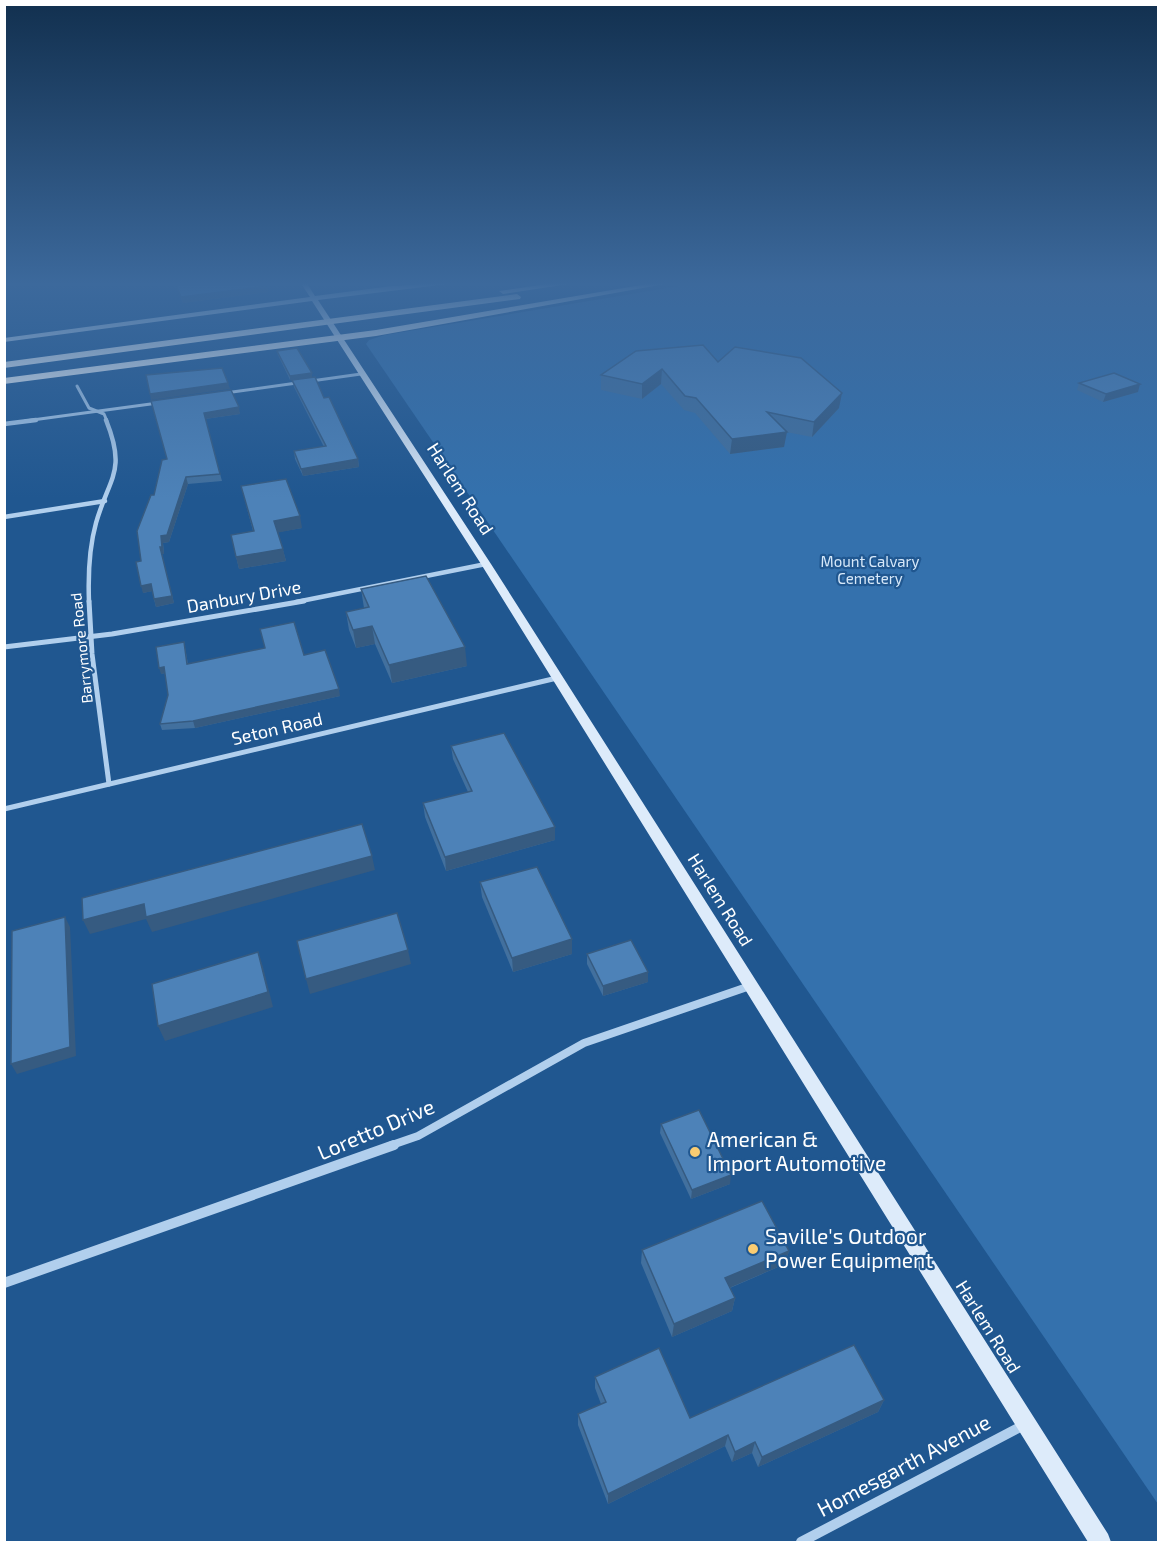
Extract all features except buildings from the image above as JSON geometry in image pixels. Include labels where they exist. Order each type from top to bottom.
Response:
[{"type":"highway","points":[[4,365],[77,354]]},
{"type":"highway","points":[[4,381],[212,354]]},
{"type":"main road","name":"Harlem Road","points":[[348,354],[486,564],[1100,1542]]},
{"type":"street","points":[[224,393],[361,374]]},
{"type":"street","name":"Barrymore Road","points":[[77,386],[89,408],[104,414],[117,452],[116,470],[95,525],[86,595],[109,784]]},
{"type":"street","points":[[4,424],[166,402]]},
{"type":"street","points":[[4,517],[105,501]]},
{"type":"street","name":"Danbury Drive","points":[[4,647],[92,636],[278,606],[486,564]]},
{"type":"street","name":"Seton Road","points":[[4,809],[557,678]]},
{"type":"street","name":"Loretto Drive","points":[[4,1283],[418,1136],[584,1043],[751,986]]},
{"type":"street","name":"Homesgarth Avenue","points":[[801,1542],[1026,1424]]},
{"type":"green space","name":"Mount Calvary Cemetery","points":[[373,354],[1158,354],[1158,1504]]},
{"type":"place","name":"American & Import Automotive","points":[[695,1152]]},
{"type":"place","name":"Saville's Outdoor Power Equipment","points":[[753,1249]]}]
